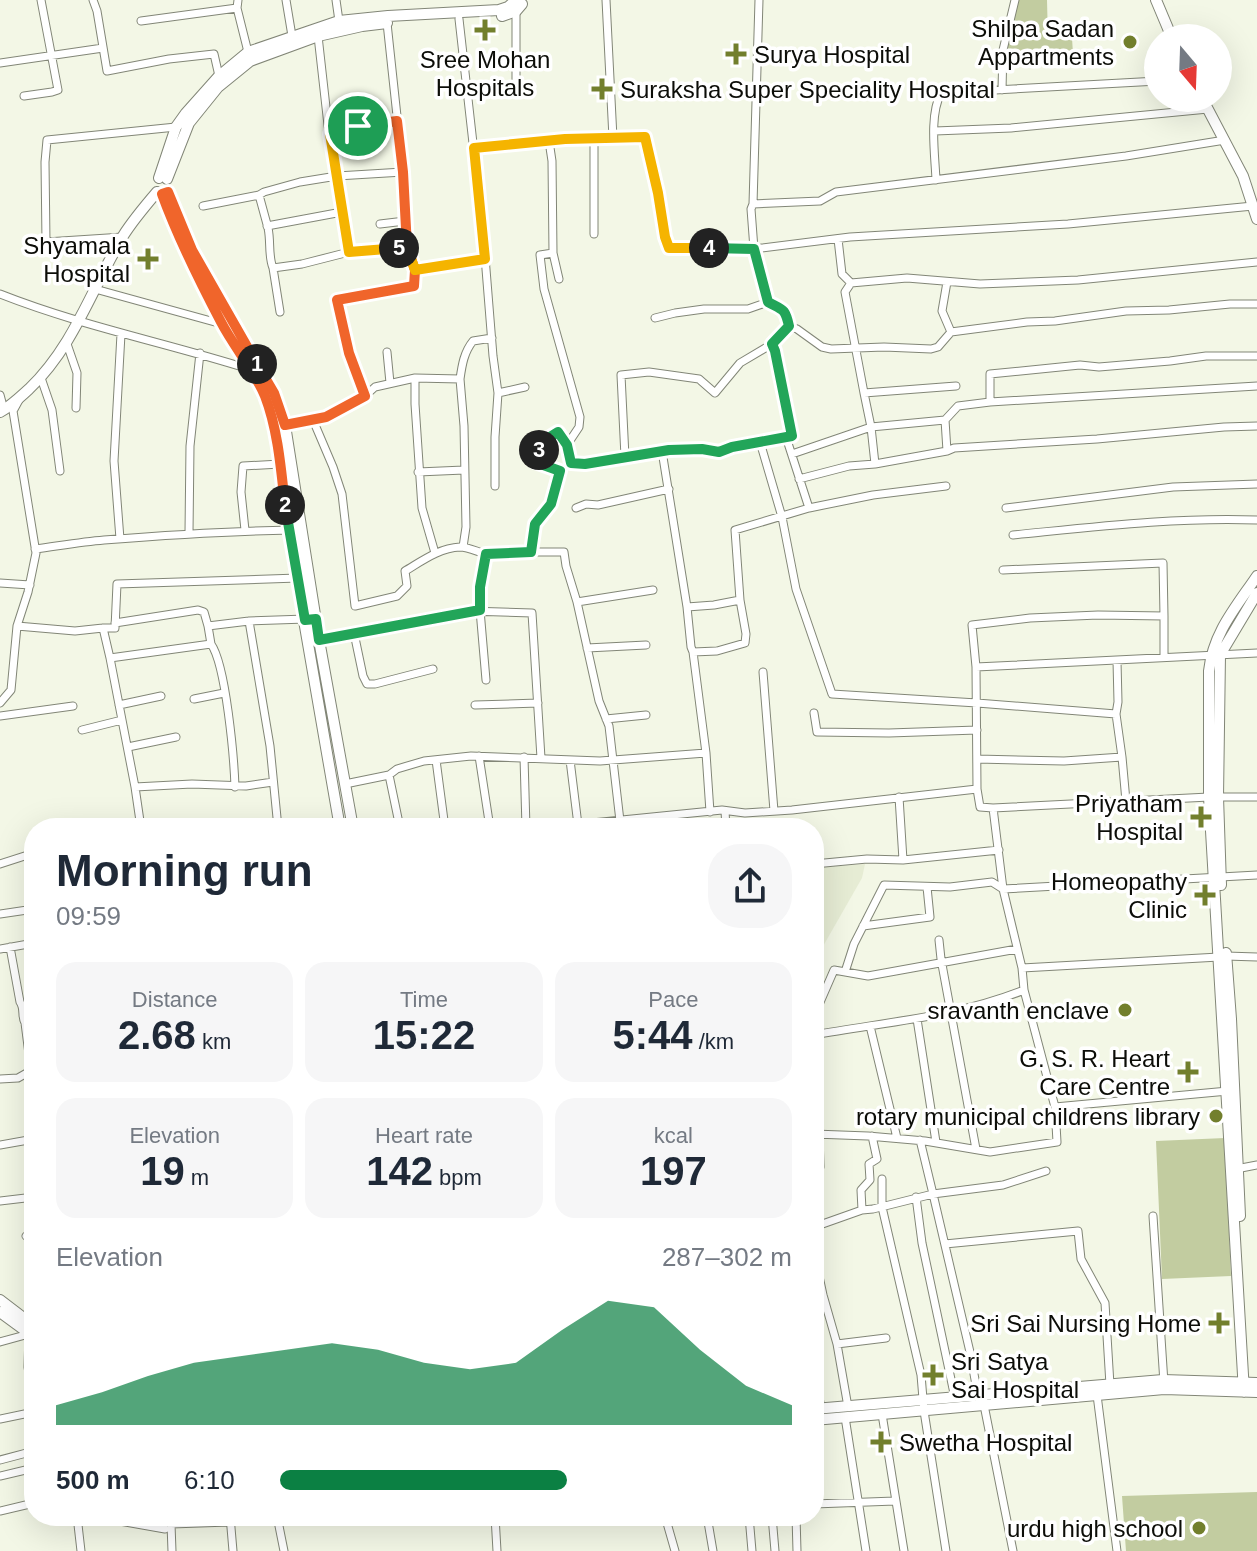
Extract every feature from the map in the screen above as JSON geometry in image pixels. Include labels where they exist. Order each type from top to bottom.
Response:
[{"type":"main road","points":[[163,178],[176,127],[199,96],[248,52],[339,21],[499,10],[533,0]]},
{"type":"main road","points":[[1156,0],[1166,24]]},
{"type":"main road","points":[[163,178],[189,123],[218,87],[250,61],[318,36],[362,26],[502,17],[517,4]]},
{"type":"main road","points":[[1210,112],[1243,176],[1257,219]]},
{"type":"main road","points":[[2,411],[41,378],[67,344],[135,218],[171,186],[163,178]]},
{"type":"main road","points":[[162,192],[177,235],[222,324],[255,369]]},
{"type":"main road","points":[[162,192],[285,425],[339,818]]},
{"type":"main road","points":[[275,410],[289,530],[298,578],[319,640],[351,818]]},
{"type":"main road","points":[[1216,655],[1218,633],[1257,576]]},
{"type":"main road","points":[[846,1412],[882,1414],[955,1398],[981,1401],[1110,1385],[1250,1387],[1217,877],[1209,671],[1216,655],[1257,593]]},
{"type":"main road","points":[[0,1300],[24,1324]]},
{"type":"main road","points":[[0,1312],[24,1327]]},
{"type":"main road","points":[[824,1414],[1097,1395],[1164,1385]]},
{"type":"street","points":[[24,96],[58,90],[41,0]]},
{"type":"street","points":[[93,0],[107,71],[214,54],[219,76]]},
{"type":"street","points":[[286,0],[292,36]]},
{"type":"street","points":[[336,0],[339,21]]},
{"type":"street","points":[[606,0],[613,138]]},
{"type":"street","points":[[759,0],[751,209],[754,249],[768,302]]},
{"type":"street","points":[[1002,90],[1003,50],[1015,0]]},
{"type":"street","points":[[141,21],[238,4],[248,52]]},
{"type":"street","points":[[516,88],[517,4]]},
{"type":"street","points":[[459,19],[498,393],[495,486]]},
{"type":"street","points":[[365,396],[349,353],[337,300],[414,286],[415,270],[407,247],[403,172],[387,23]]},
{"type":"street","points":[[318,36],[349,252]]},
{"type":"street","points":[[0,61],[103,48]]},
{"type":"street","points":[[936,180],[936,102],[941,93],[1144,82]]},
{"type":"street","points":[[935,131],[1011,128],[1177,112]]},
{"type":"street","points":[[330,134],[358,126],[397,121]]},
{"type":"street","points":[[123,237],[46,242],[47,140],[176,127]]},
{"type":"street","points":[[474,148],[645,137],[669,248],[754,249],[838,239],[1068,224],[1253,206]]},
{"type":"street","points":[[594,139],[594,234]]},
{"type":"street","points":[[753,204],[820,201],[836,192],[1126,156],[1225,140]]},
{"type":"street","points":[[549,141],[553,253],[559,279]]},
{"type":"street","points":[[203,206],[259,195],[300,182],[403,172]]},
{"type":"street","points":[[259,195],[280,312]]},
{"type":"street","points":[[267,226],[342,212]]},
{"type":"street","points":[[380,224],[405,221]]},
{"type":"street","points":[[838,239],[842,274],[851,283]]},
{"type":"street","points":[[273,268],[349,252],[407,247]]},
{"type":"street","points":[[553,253],[540,255],[544,289],[580,417],[579,427],[567,445]]},
{"type":"street","points":[[415,270],[485,259]]},
{"type":"street","points":[[851,283],[907,278],[980,284],[1078,280],[1257,262]]},
{"type":"street","points":[[947,282],[942,311],[951,332]]},
{"type":"street","points":[[851,283],[845,292],[871,427],[875,464]]},
{"type":"street","points":[[95,289],[222,324]]},
{"type":"street","points":[[0,294],[78,322],[255,369]]},
{"type":"street","points":[[655,318],[704,309],[748,309],[768,302],[785,311],[789,326]]},
{"type":"street","points":[[789,326],[822,347],[831,349],[931,349],[938,347],[951,332],[1013,323],[1055,321],[1126,311],[1257,304]]},
{"type":"street","points":[[625,457],[621,375],[649,372],[699,379],[715,393],[740,363],[772,344],[789,326]]},
{"type":"street","points":[[120,539],[114,461],[121,334]]},
{"type":"street","points":[[463,547],[466,527],[460,379],[468,347],[473,341],[492,338]]},
{"type":"street","points":[[67,344],[77,373],[76,408]]},
{"type":"street","points":[[531,552],[535,524],[551,504],[560,471],[535,462],[542,442],[558,432],[567,445],[571,463],[585,464],[662,451],[702,449],[719,452],[792,436],[772,344]]},
{"type":"street","points":[[387,352],[390,383]]},
{"type":"street","points":[[189,533],[190,446],[200,353]]},
{"type":"street","points":[[990,402],[990,374],[1080,365],[1141,364],[1206,356],[1257,356]]},
{"type":"street","points":[[41,378],[52,410],[60,471]]},
{"type":"street","points":[[285,425],[326,417],[365,396],[375,387],[390,383],[415,378],[460,379]]},
{"type":"street","points":[[415,378],[422,508],[435,553]]},
{"type":"street","points":[[864,393],[956,386]]},
{"type":"street","points":[[792,454],[871,427],[945,420],[958,406],[1257,386]]},
{"type":"street","points":[[498,393],[525,387]]},
{"type":"street","points":[[0,395],[2,411]]},
{"type":"street","points":[[0,703],[11,690],[17,626],[30,585],[35,549],[13,411],[21,397]]},
{"type":"street","points":[[313,420],[342,494],[355,606],[397,596],[407,586],[405,571],[435,553],[463,547],[486,554],[564,552],[606,719],[620,818]]},
{"type":"street","points":[[945,420],[947,451]]},
{"type":"street","points":[[799,479],[849,466],[875,464],[954,448],[1257,426]]},
{"type":"street","points":[[786,437],[809,508]]},
{"type":"street","points":[[760,442],[782,517],[796,589],[832,694],[1116,714]]},
{"type":"street","points":[[662,451],[693,652],[710,812]]},
{"type":"street","points":[[245,530],[241,492],[243,466],[280,464]]},
{"type":"street","points":[[418,472],[464,470]]},
{"type":"street","points":[[1006,508],[1173,487],[1257,484]]},
{"type":"street","points":[[693,652],[717,651],[745,643],[735,530],[809,508],[873,495],[946,486]]},
{"type":"street","points":[[576,508],[669,489]]},
{"type":"street","points":[[1013,535],[1171,521],[1257,520]]},
{"type":"street","points":[[35,549],[189,533],[301,530]]},
{"type":"street","points":[[486,554],[480,587],[486,680]]},
{"type":"street","points":[[1003,570],[1163,563],[1164,657]]},
{"type":"street","points":[[17,626],[75,631],[115,628],[117,584],[298,578]]},
{"type":"street","points":[[0,583],[30,585]]},
{"type":"street","points":[[577,602],[653,590]]},
{"type":"street","points":[[687,607],[740,600]]},
{"type":"street","points":[[115,623],[198,610],[204,612],[220,668],[234,759],[235,787]]},
{"type":"street","points":[[319,640],[480,610],[532,613],[541,758]]},
{"type":"street","points":[[1164,616],[1084,615],[972,625],[980,807],[1257,797]]},
{"type":"street","points":[[208,626],[311,619]]},
{"type":"street","points":[[249,621],[270,746],[277,818]]},
{"type":"street","points":[[103,628],[140,818]]},
{"type":"street","points":[[354,633],[367,684],[433,669]]},
{"type":"street","points":[[110,658],[211,644]]},
{"type":"street","points":[[587,648],[646,645]]},
{"type":"street","points":[[976,667],[1257,653]]},
{"type":"street","points":[[1117,661],[1116,714],[1126,801]]},
{"type":"street","points":[[763,672],[774,811]]},
{"type":"street","points":[[194,699],[224,693]]},
{"type":"street","points":[[119,705],[161,696]]},
{"type":"street","points":[[475,705],[538,703]]},
{"type":"street","points":[[0,716],[73,706]]},
{"type":"street","points":[[814,713],[817,732],[977,730]]},
{"type":"street","points":[[606,719],[646,715]]},
{"type":"street","points":[[82,730],[122,720]]},
{"type":"street","points":[[128,747],[176,737]]},
{"type":"street","points":[[345,784],[389,775],[397,769],[436,760],[479,756],[614,760],[706,753]]},
{"type":"street","points":[[479,756],[488,818]]},
{"type":"street","points":[[524,757],[526,818]]},
{"type":"street","points":[[977,759],[1064,761],[1122,757]]},
{"type":"street","points":[[436,760],[444,818]]},
{"type":"street","points":[[570,760],[577,818]]},
{"type":"street","points":[[389,775],[398,818]]},
{"type":"street","points":[[135,787],[192,784],[235,787],[273,782]]},
{"type":"street","points":[[650,818],[725,811],[774,811],[977,789]]},
{"type":"street","points":[[899,797],[903,860]]},
{"type":"street","points":[[824,1134],[920,1140],[990,1152],[1057,1142],[1055,1107],[1024,990],[1022,968],[1003,889],[993,808]]},
{"type":"street","points":[[725,811],[725,818]]},
{"type":"street","points":[[824,863],[903,860],[999,850]]},
{"type":"street","points":[[0,864],[24,856]]},
{"type":"street","points":[[845,972],[854,944],[884,885],[950,887],[992,882],[1003,889],[1257,875]]},
{"type":"street","points":[[863,926],[930,917],[927,887]]},
{"type":"street","points":[[0,914],[24,910]]},
{"type":"street","points":[[939,940],[976,1149]]},
{"type":"street","points":[[0,949],[24,945]]},
{"type":"street","points":[[10,947],[24,1022]]},
{"type":"street","points":[[824,993],[834,970],[868,976],[1017,949]]},
{"type":"street","points":[[1022,968],[1257,957]]},
{"type":"street","points":[[824,1033],[951,1014],[1024,990]]},
{"type":"street","points":[[917,1019],[936,1142]]},
{"type":"street","points":[[870,1026],[897,1138]]},
{"type":"street","points":[[0,1079],[24,1075]]},
{"type":"street","points":[[1055,1107],[1231,1091]]},
{"type":"street","points":[[862,1210],[861,1190],[870,1180],[869,1164],[877,1159],[872,1136]]},
{"type":"street","points":[[920,1140],[1013,1551]]},
{"type":"street","points":[[0,1145],[24,1141]]},
{"type":"street","points":[[1234,1169],[1257,1165]]},
{"type":"street","points":[[824,1223],[862,1210],[916,1197],[1003,1185],[1046,1171]]},
{"type":"street","points":[[882,1179],[882,1207],[921,1375],[946,1551]]},
{"type":"street","points":[[916,1197],[922,1243],[955,1398]]},
{"type":"street","points":[[0,1201],[24,1198]]},
{"type":"street","points":[[1153,1216],[1164,1385]]},
{"type":"street","points":[[945,1244],[1078,1231],[1081,1259],[1105,1303],[1110,1385]]},
{"type":"street","points":[[824,1298],[837,1344],[866,1551]]},
{"type":"street","points":[[0,1342],[24,1334]]},
{"type":"street","points":[[837,1344],[886,1338]]},
{"type":"street","points":[[1097,1395],[1117,1551]]},
{"type":"street","points":[[0,1419],[24,1414]]},
{"type":"street","points":[[882,1414],[904,1551]]},
{"type":"street","points":[[0,1460],[24,1454]]},
{"type":"street","points":[[0,1476],[24,1470]]},
{"type":"street","points":[[824,1504],[895,1501]]},
{"type":"street","points":[[0,1511],[24,1505]]},
{"type":"street","points":[[78,1526],[81,1551]]},
{"type":"street","points":[[148,1526],[165,1529]]},
{"type":"street","points":[[171,1526],[172,1551]]},
{"type":"street","points":[[231,1526],[233,1551]]},
{"type":"street","points":[[279,1526],[284,1551]]},
{"type":"street","points":[[496,1526],[497,1551]]},
{"type":"street","points":[[668,1526],[675,1551]]},
{"type":"street","points":[[709,1526],[713,1551]]},
{"type":"street","points":[[750,1526],[752,1551]]},
{"type":"street","points":[[773,1526],[775,1551]]},
{"type":"street","points":[[796,1526],[797,1551]]},
{"type":"shaded area","points":[[865,864],[862,878],[824,944],[824,867]]},
{"type":"green space","points":[[1015,0],[1047,0],[1048,40],[1072,38],[1073,54],[1005,51]]},
{"type":"green space","points":[[1225,1138],[1231,1276],[1162,1279],[1156,1141]]},
{"type":"green space","name":"urdu high school","points":[[1257,1492],[1257,1551],[1126,1551],[1122,1496]]},
{"type":"place","name":"Sree Mohan Hospitals","points":[[485,30]]},
{"type":"place","name":"Shilpa Sadan Appartments","points":[[1130,42]]},
{"type":"place","name":"Surya Hospital","points":[[736,54]]},
{"type":"place","name":"Suraksha Super Speciality Hospital","points":[[602,89]]},
{"type":"place","name":"Shyamala Hospital","points":[[148,259]]},
{"type":"place","name":"Priyatham Hospital","points":[[1201,817]]},
{"type":"place","name":"Homeopathy Clinic","points":[[1205,895]]},
{"type":"place","name":"sravanth enclave","points":[[1125,1010]]},
{"type":"place","name":"G. S. R. Heart Care Centre","points":[[1188,1072]]},
{"type":"place","name":"rotary municipal childrens library","points":[[1216,1116]]},
{"type":"place","name":"Sri Sai Nursing Home","points":[[1219,1323]]},
{"type":"place","name":"Sri Satya Sai Hospital","points":[[933,1375]]},
{"type":"place","name":"Swetha Hospital","points":[[881,1442]]},
{"type":"place","name":"urdu high school","points":[[1199,1528]]},
{"type":"route","points":[[358,126],[330,134],[349,252],[407,247],[415,270],[485,259],[474,148],[565,139],[645,137],[669,248],[754,249],[768,302],[785,311],[789,326],[772,344],[792,436],[719,452],[669,450],[585,464],[571,463],[567,445],[558,432],[542,442],[535,462],[560,471],[551,504],[535,524],[531,552],[486,554],[480,587],[480,610],[319,640],[316,619],[305,620],[270,411],[177,235],[162,194],[168,192],[185,237],[274,393],[285,425],[326,417],[365,396],[349,353],[337,300],[414,286],[415,270],[407,247],[397,121],[358,126]]}]
